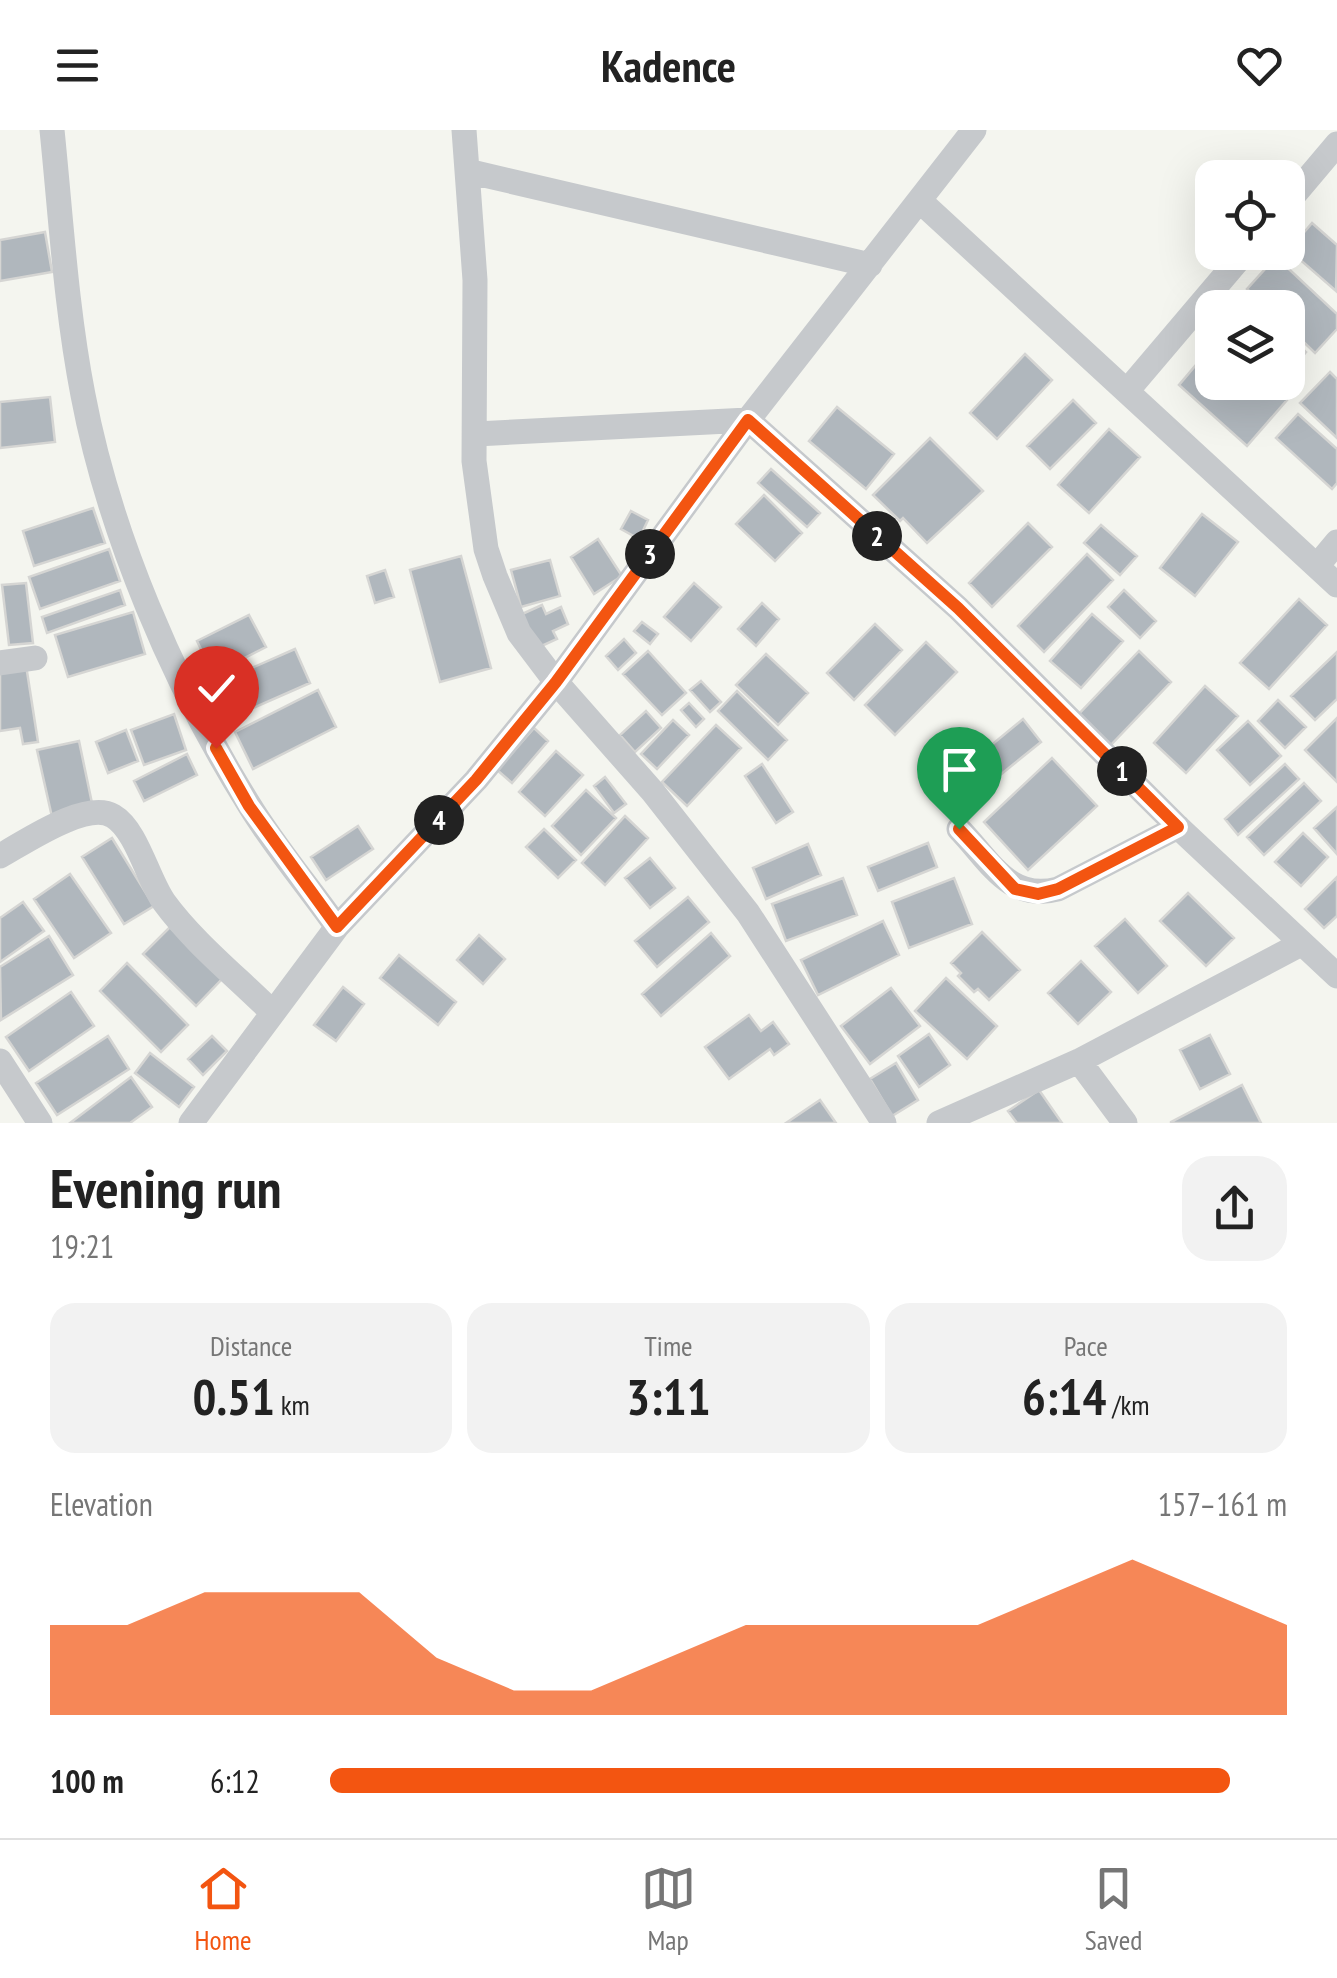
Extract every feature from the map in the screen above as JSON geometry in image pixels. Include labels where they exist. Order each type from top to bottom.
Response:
[{"type":"street","points":[[52,130],[71,326],[83,398],[114,519],[148,608],[216,748],[249,806],[337,927]]},
{"type":"street","points":[[464,130],[475,280],[474,461],[490,562],[519,633],[556,682],[653,792],[748,913],[884,1123]]},
{"type":"street","points":[[191,1123],[337,927],[476,780],[556,682],[748,420],[974,130]]},
{"type":"street","points":[[1305,182],[1337,144]]},
{"type":"street","points":[[467,170],[870,265]]},
{"type":"street","points":[[920,201],[1337,585]]},
{"type":"street","points":[[1127,391],[1230,270]]},
{"type":"street","points":[[476,434],[748,420],[958,608],[1178,827],[1337,976]]},
{"type":"street","points":[[1317,566],[1337,542]]},
{"type":"street","points":[[0,663],[36,658]]},
{"type":"street","points":[[0,856],[54,825],[97,813],[112,814],[126,829],[169,907],[273,1013]]},
{"type":"street","points":[[959,829],[1015,889],[1038,894],[1058,889],[1178,827]]},
{"type":"street","points":[[940,1123],[1079,1062],[1301,944]]},
{"type":"street","points":[[0,1061],[40,1123]]},
{"type":"street","points":[[1079,1062],[1125,1123]]},
{"type":"building","points":[[1312,223],[1337,245],[1336,291],[1305,264],[1305,231]]},
{"type":"building","points":[[45,232],[52,272],[0,281],[0,240]]},
{"type":"building","points":[[1264,270],[1290,270],[1337,314],[1337,329],[1315,353],[1305,343],[1305,290],[1247,289]]},
{"type":"building","points":[[1025,354],[1052,380],[997,439],[970,413]]},
{"type":"building","points":[[1195,366],[1195,399],[1179,385]]},
{"type":"building","points":[[1330,372],[1337,379],[1337,438],[1300,403]]},
{"type":"building","points":[[50,397],[55,442],[0,448],[0,402]]},
{"type":"building","points":[[1073,400],[1096,423],[1050,469],[1027,446]]},
{"type":"building","points":[[1196,400],[1287,400],[1247,446]]},
{"type":"building","points":[[837,407],[894,454],[866,489],[809,441]]},
{"type":"building","points":[[1298,414],[1337,449],[1337,483],[1332,489],[1276,438]]},
{"type":"building","points":[[1109,429],[1140,457],[1089,513],[1058,485]]},
{"type":"building","points":[[930,438],[983,491],[927,543],[873,495]]},
{"type":"building","points":[[771,469],[820,513],[807,527],[758,483]]},
{"type":"building","points":[[764,495],[802,533],[775,561],[736,524]]},
{"type":"building","points":[[93,508],[105,543],[34,566],[23,531]]},
{"type":"building","points":[[631,511],[648,520],[639,539],[621,529]]},
{"type":"building","points":[[1202,514],[1238,542],[1195,596],[1160,568]]},
{"type":"building","points":[[1028,523],[1052,547],[992,607],[969,583]]},
{"type":"building","points":[[1101,525],[1137,556],[1120,575],[1084,543]]},
{"type":"building","points":[[598,539],[622,576],[594,594],[571,557]]},
{"type":"building","points":[[109,549],[120,581],[40,609],[29,577]]},
{"type":"building","points":[[1087,554],[1113,580],[1044,652],[1018,626]]},
{"type":"building","points":[[461,556],[491,668],[440,682],[410,570]]},
{"type":"building","points":[[550,560],[560,596],[521,607],[511,570]]},
{"type":"building","points":[[385,570],[394,597],[375,603],[367,576]]},
{"type":"building","points":[[26,583],[33,643],[9,645],[2,585]]},
{"type":"building","points":[[694,583],[721,607],[691,641],[664,617]]},
{"type":"building","points":[[120,590],[125,605],[47,633],[42,617]]},
{"type":"building","points":[[1124,590],[1156,621],[1140,638],[1108,607]]},
{"type":"building","points":[[1299,599],[1327,625],[1269,689],[1240,663]]},
{"type":"building","points":[[762,603],[779,619],[756,646],[738,629]]},
{"type":"building","points":[[542,605],[546,614],[561,607],[568,624],[553,631],[557,639],[535,649],[520,615]]},
{"type":"building","points":[[133,612],[145,654],[68,677],[55,635]]},
{"type":"building","points":[[1092,614],[1123,641],[1081,688],[1050,661]]},
{"type":"building","points":[[249,615],[266,647],[213,674],[197,641]]},
{"type":"building","points":[[642,622],[658,634],[650,644],[634,631]]},
{"type":"building","points":[[875,624],[902,650],[854,700],[827,673]]},
{"type":"building","points":[[624,639],[636,653],[618,670],[606,656]]},
{"type":"building","points":[[926,642],[957,672],[895,735],[865,705]]},
{"type":"building","points":[[295,649],[310,683],[228,719],[213,685]]},
{"type":"building","points":[[648,651],[686,693],[662,715],[623,674]]},
{"type":"building","points":[[1139,651],[1171,682],[1107,749],[1075,718]]},
{"type":"building","points":[[1337,652],[1337,699],[1315,720],[1291,696]]},
{"type":"building","points":[[766,654],[808,693],[778,725],[736,685]]},
{"type":"building","points":[[26,665],[38,742],[23,744],[20,728],[0,731],[0,669]]},
{"type":"building","points":[[701,681],[721,702],[710,712],[690,690]]},
{"type":"building","points":[[1205,686],[1238,716],[1186,773],[1154,743]]},
{"type":"building","points":[[318,690],[336,727],[253,769],[235,732]]},
{"type":"building","points":[[737,691],[787,740],[768,760],[718,711]]},
{"type":"building","points":[[1278,700],[1306,727],[1285,748],[1258,721]]},
{"type":"building","points":[[689,703],[704,719],[696,727],[681,710]]},
{"type":"building","points":[[646,711],[661,728],[635,752],[620,735]]},
{"type":"building","points":[[174,714],[186,750],[144,765],[131,730]]},
{"type":"building","points":[[1337,718],[1337,782],[1305,750]]},
{"type":"building","points":[[1023,719],[1041,742],[984,788],[966,766]]},
{"type":"building","points":[[673,720],[689,735],[657,769],[641,754]]},
{"type":"building","points":[[1248,721],[1281,756],[1250,785],[1217,750]]},
{"type":"building","points":[[716,725],[741,748],[687,806],[662,782]]},
{"type":"building","points":[[534,728],[548,741],[512,783],[497,770]]},
{"type":"building","points":[[126,730],[138,761],[108,773],[96,742]]},
{"type":"building","points":[[79,741],[93,808],[52,817],[37,750]]},
{"type":"building","points":[[556,751],[583,775],[545,816],[519,792]]},
{"type":"building","points":[[187,754],[197,775],[144,801],[134,781]]},
{"type":"building","points":[[1052,758],[1097,806],[1028,870],[984,822]]},
{"type":"building","points":[[762,764],[793,812],[776,823],[745,776]]},
{"type":"building","points":[[1285,764],[1299,779],[1238,835],[1225,819]]},
{"type":"building","points":[[961,770],[975,786],[958,801],[944,786]]},
{"type":"building","points":[[605,777],[626,804],[614,813],[594,786]]},
{"type":"building","points":[[1304,783],[1321,801],[1264,855],[1247,837]]},
{"type":"building","points":[[586,790],[616,818],[581,855],[552,826]]},
{"type":"building","points":[[1337,807],[1337,854],[1314,828]]},
{"type":"building","points":[[625,816],[648,838],[605,885],[582,863]]},
{"type":"building","points":[[358,826],[373,849],[326,880],[311,857]]},
{"type":"building","points":[[544,829],[576,860],[558,878],[526,847]]},
{"type":"building","points":[[1303,833],[1328,857],[1301,886],[1275,862]]},
{"type":"building","points":[[112,838],[154,906],[124,924],[82,857]]},
{"type":"building","points":[[928,843],[937,867],[878,891],[868,867]]},
{"type":"building","points":[[808,844],[821,875],[766,899],[753,868]]},
{"type":"building","points":[[650,858],[675,888],[650,908],[625,878]]},
{"type":"building","points":[[70,874],[111,933],[74,958],[34,899]]},
{"type":"building","points":[[1337,877],[1337,916],[1324,928],[1305,909]]},
{"type":"building","points":[[843,878],[857,915],[786,941],[772,904]]},
{"type":"building","points":[[954,878],[972,924],[909,948],[892,902]]},
{"type":"building","points":[[1188,893],[1234,938],[1206,966],[1160,921]]},
{"type":"building","points":[[688,897],[709,922],[657,967],[635,941]]},
{"type":"building","points":[[23,902],[44,931],[0,962],[0,918]]},
{"type":"building","points":[[1125,919],[1167,966],[1138,993],[1095,946]]},
{"type":"building","points":[[883,921],[899,955],[818,995],[801,960]]},
{"type":"building","points":[[170,927],[222,979],[196,1006],[143,954]]},
{"type":"building","points":[[982,932],[1020,970],[989,1000],[978,989],[974,992],[951,963]]},
{"type":"building","points":[[711,933],[730,956],[661,1016],[642,994]]},
{"type":"building","points":[[479,935],[505,959],[483,984],[457,960]]},
{"type":"building","points":[[49,936],[73,975],[1,1020],[0,967]]},
{"type":"building","points":[[399,955],[456,1002],[438,1025],[380,978]]},
{"type":"building","points":[[1081,961],[1111,992],[1078,1024],[1048,993]]},
{"type":"building","points":[[127,963],[188,1025],[161,1052],[100,991]]},
{"type":"building","points":[[946,978],[997,1026],[967,1059],[915,1011]]},
{"type":"building","points":[[343,987],[364,1004],[336,1041],[314,1025]]},
{"type":"building","points":[[891,988],[920,1026],[870,1064],[841,1026]]},
{"type":"building","points":[[71,992],[94,1026],[29,1071],[6,1037]]},
{"type":"building","points":[[749,1015],[761,1031],[773,1022],[789,1044],[774,1055],[770,1049],[729,1079],[705,1047]]},
{"type":"building","points":[[929,1034],[950,1065],[919,1087],[898,1056]]},
{"type":"building","points":[[1210,1035],[1230,1074],[1200,1089],[1180,1050]]},
{"type":"building","points":[[108,1036],[129,1069],[57,1115],[36,1083]]},
{"type":"building","points":[[212,1036],[227,1051],[203,1075],[188,1059]]},
{"type":"building","points":[[150,1053],[194,1087],[179,1107],[135,1073]]},
{"type":"building","points":[[896,1063],[918,1100],[892,1116],[870,1079]]},
{"type":"building","points":[[131,1077],[152,1107],[130,1123],[70,1123]]},
{"type":"building","points":[[1242,1085],[1261,1123],[1171,1123],[1171,1122]]},
{"type":"building","points":[[1039,1090],[1062,1123],[1017,1123],[1008,1111]]},
{"type":"building","points":[[820,1100],[836,1123],[786,1123]]},
{"type":"route","points":[[216,748],[249,806],[337,927],[476,780],[556,682],[748,420],[958,608],[1178,827],[1058,889],[1038,894],[1015,889],[959,829]]}]
